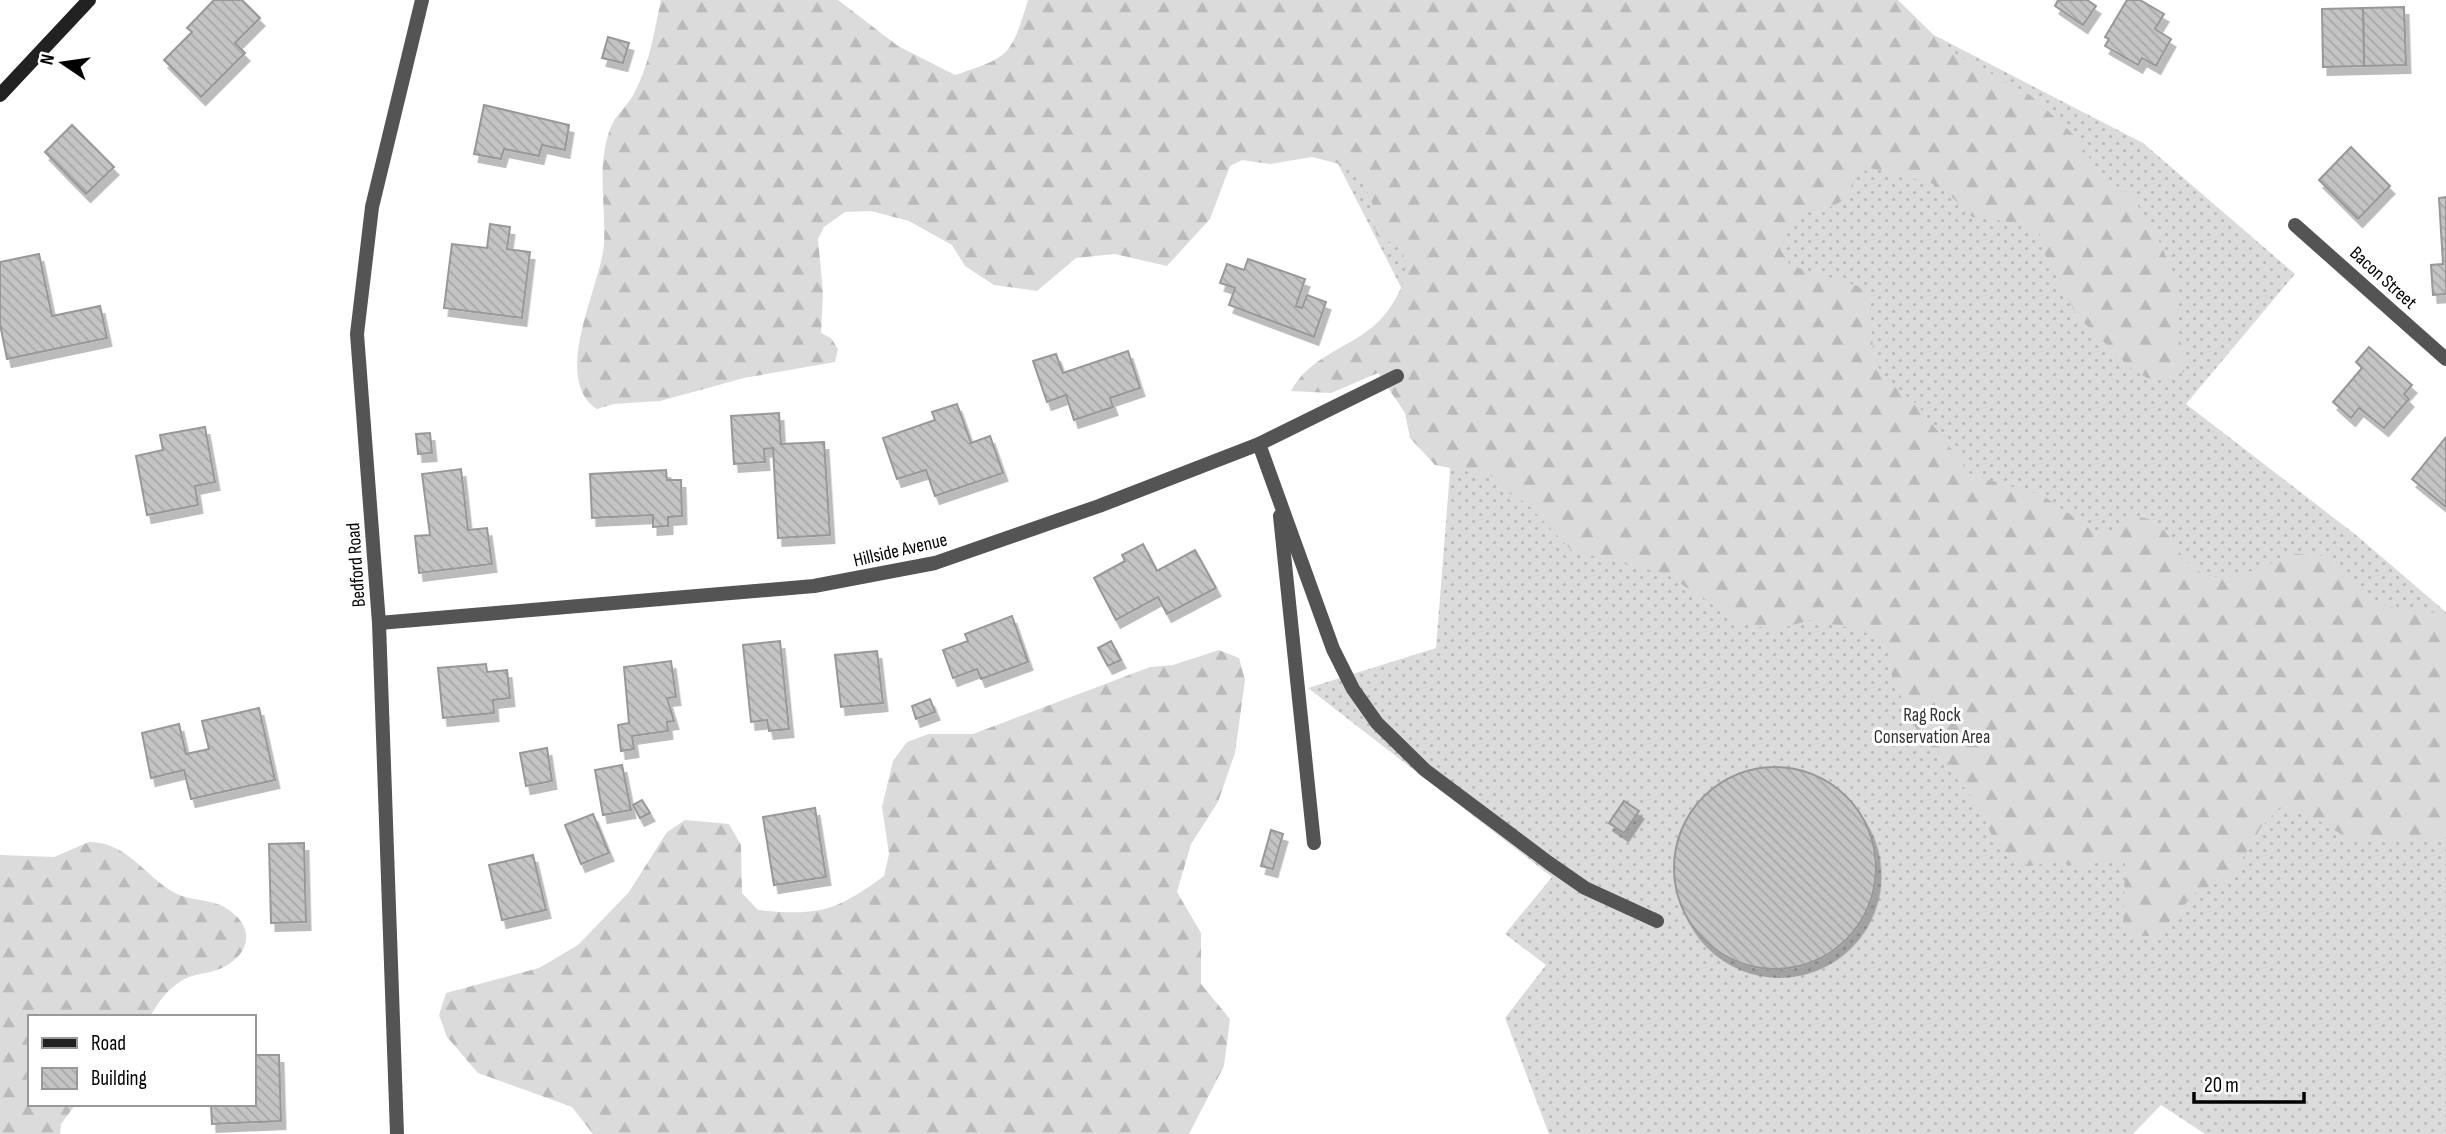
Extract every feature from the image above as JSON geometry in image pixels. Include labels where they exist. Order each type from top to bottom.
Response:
[{"type":"main road","points":[[0,95],[89,0]]},
{"type":"street","name":"Bedford Road","points":[[397,1134],[379,622],[357,372],[358,321],[372,206],[422,0]]},
{"type":"street","name":"Bacon Street","points":[[2295,225],[2443,352]]},
{"type":"street","name":"Hillside Avenue","points":[[379,622],[748,593],[899,572],[935,563],[1036,529],[1259,444],[1397,376]]},
{"type":"street","points":[[1259,444],[1333,649],[1353,689],[1377,723],[1425,770],[1549,863],[1585,888],[1657,921]]},
{"type":"street","points":[[1278,494],[1314,843]]},
{"type":"green space","points":[[661,0],[838,0],[898,46],[955,75],[988,63],[1006,51],[1017,32],[1028,0],[1898,0],[1950,51],[2030,95],[2072,133],[2106,181],[2121,188],[2134,200],[2156,234],[2177,281],[2178,336],[2185,354],[2184,372],[2164,380],[2147,378],[2132,369],[2077,316],[2044,253],[2040,234],[2025,224],[1972,217],[1947,192],[1931,183],[1870,168],[1856,178],[1847,197],[1825,209],[1802,215],[1795,221],[1780,249],[1790,265],[1858,286],[1870,297],[1873,351],[1879,369],[1890,383],[1917,404],[1971,475],[2042,495],[2089,528],[2105,534],[2130,519],[2149,519],[2161,527],[2190,564],[2203,573],[2220,577],[2244,573],[2278,560],[2288,553],[2322,556],[2352,585],[2376,601],[2405,610],[2446,613],[2446,837],[2428,842],[2403,838],[2351,840],[2304,812],[2280,808],[2261,827],[2233,875],[2195,893],[2157,936],[2132,936],[2123,930],[2125,863],[2110,859],[2101,860],[2087,868],[2056,862],[2029,866],[2006,856],[1998,848],[1977,804],[1937,753],[1919,735],[1892,678],[1890,652],[1862,630],[1811,620],[1774,630],[1739,622],[1666,574],[1572,551],[1526,503],[1503,490],[1500,478],[1435,465],[1410,438],[1405,413],[1378,373],[1331,393],[1291,391],[1309,368],[1379,321],[1397,297],[1406,266],[1399,248],[1376,235],[1372,203],[1361,177],[1351,167],[1312,157],[1270,164],[1242,160],[1230,166],[1210,219],[1167,266],[1115,254],[1076,258],[1037,291],[994,285],[965,266],[952,245],[909,221],[871,211],[845,212],[824,227],[818,239],[823,292],[821,333],[831,338],[838,349],[835,362],[744,378],[660,401],[614,404],[597,409],[584,395],[578,376],[578,354],[604,244],[603,185],[606,141],[613,123],[632,97],[643,74]]},
{"type":"green space","name":"Rag Rock Conservation Area","points":[[1866,0],[2143,143],[2295,274],[2186,404],[2356,535],[2446,612],[2446,1134],[2205,1134],[2161,1105],[2133,1134],[1549,1134],[1505,1018],[1546,965],[1505,934],[1552,877],[1308,688],[1436,648],[1456,395],[1307,103]]},
{"type":"green space","points":[[1219,650],[1239,658],[1245,680],[1235,753],[1218,802],[1191,844],[1177,892],[1201,933],[1201,984],[1230,1019],[1224,1066],[1189,1134],[593,1134],[572,1107],[478,1073],[447,1037],[439,1015],[446,993],[539,968],[578,945],[629,892],[667,832],[685,820],[729,824],[741,845],[742,893],[758,910],[796,912],[825,909],[852,897],[884,876],[889,854],[882,807],[893,761],[907,742],[929,734],[973,734],[1150,667],[1173,665]]},
{"type":"green space","points":[[89,842],[115,848],[175,893],[226,908],[242,923],[246,939],[244,947],[232,962],[222,968],[186,978],[163,997],[151,1015],[28,1015],[28,1106],[74,1106],[61,1124],[60,1134],[0,1134],[0,855],[54,857]]},
{"type":"building","points":[[214,0],[242,0],[260,18],[235,43],[245,53],[201,97],[164,60],[192,32],[187,28]]},
{"type":"building","points":[[2058,0],[2087,0],[2096,6],[2083,25],[2055,6]]},
{"type":"building","points":[[2127,0],[2140,0],[2164,14],[2155,29],[2171,39],[2156,66],[2142,58],[2138,65],[2105,46],[2109,39],[2105,37]]},
{"type":"building","points":[[2404,7],[2406,65],[2364,66],[2363,8]]},
{"type":"building","points":[[2363,8],[2364,66],[2323,67],[2322,9]]},
{"type":"building","points":[[608,37],[629,43],[623,63],[602,58]]},
{"type":"building","points":[[484,105],[569,125],[565,150],[542,145],[539,156],[504,149],[501,159],[474,154]]},
{"type":"building","points":[[72,125],[114,167],[86,194],[45,152]]},
{"type":"building","points":[[2351,147],[2390,186],[2358,219],[2319,180]]},
{"type":"building","points":[[2446,197],[2446,294],[2433,295],[2431,265],[2443,264],[2439,198]]},
{"type":"building","points":[[490,224],[510,227],[507,249],[530,252],[522,318],[444,308],[452,244],[487,248]]},
{"type":"building","points":[[39,254],[52,316],[100,306],[107,338],[7,359],[0,324],[0,262]]},
{"type":"building","points":[[1248,259],[1305,279],[1296,306],[1302,308],[1307,295],[1326,302],[1314,337],[1229,305],[1235,288],[1220,283],[1227,264],[1244,270]]},
{"type":"building","points":[[2369,347],[2412,385],[2404,394],[2409,399],[2384,428],[2359,408],[2351,418],[2333,402],[2362,368],[2356,362]]},
{"type":"building","points":[[1128,351],[1140,388],[1110,398],[1113,407],[1074,420],[1066,395],[1047,402],[1033,361],[1056,354],[1063,373]]},
{"type":"building","points":[[957,404],[971,443],[990,436],[1003,473],[935,496],[926,470],[897,479],[883,438],[935,420],[932,412]]},
{"type":"building","points":[[779,413],[781,444],[824,442],[830,535],[778,538],[773,448],[764,449],[765,462],[734,464],[731,416]]},
{"type":"building","points":[[205,427],[215,482],[195,486],[198,505],[147,515],[136,456],[163,450],[160,435]]},
{"type":"building","points":[[430,433],[432,453],[418,454],[416,434]]},
{"type":"building","points":[[2446,437],[2446,507],[2412,479]]},
{"type":"building","points":[[461,469],[468,530],[487,528],[492,564],[419,573],[415,536],[430,535],[422,474]]},
{"type":"building","points":[[666,470],[667,480],[681,480],[682,516],[668,517],[668,526],[653,527],[653,515],[592,518],[590,474]]},
{"type":"building","points":[[1143,544],[1157,571],[1195,550],[1216,588],[1167,614],[1158,597],[1116,620],[1094,578],[1125,561],[1122,555]]},
{"type":"building","points":[[1012,616],[1028,662],[981,679],[977,669],[953,678],[943,650],[968,641],[965,634]]},
{"type":"building","points":[[780,641],[789,729],[769,731],[767,720],[751,722],[743,645]]},
{"type":"building","points":[[1111,641],[1121,660],[1108,666],[1098,648]]},
{"type":"building","points":[[877,651],[883,703],[841,707],[835,655]]},
{"type":"building","points":[[671,661],[676,697],[667,698],[674,721],[667,722],[668,731],[632,736],[634,749],[621,751],[618,725],[629,723],[624,667]]},
{"type":"building","points":[[486,664],[487,672],[507,670],[510,698],[493,700],[494,713],[443,718],[438,668]]},
{"type":"building","points":[[930,699],[935,712],[916,719],[912,706]]},
{"type":"building","points":[[259,708],[275,780],[191,799],[184,770],[151,778],[142,733],[179,724],[186,754],[209,749],[202,721]]},
{"type":"building","points":[[547,748],[552,781],[526,786],[520,753]]},
{"type":"building","points":[[622,765],[631,810],[603,815],[595,770]]},
{"type":"building","points":[[1775,767],[1814,774],[1847,796],[1869,829],[1876,868],[1869,907],[1847,940],[1814,962],[1775,969],[1736,962],[1703,940],[1681,907],[1674,868],[1681,829],[1703,796],[1736,774]]},
{"type":"building","points":[[642,800],[650,813],[640,818],[633,805]]},
{"type":"building","points":[[1624,801],[1639,811],[1624,833],[1609,823]]},
{"type":"building","points":[[815,808],[826,877],[774,885],[763,817]]},
{"type":"building","points":[[593,814],[609,853],[581,864],[565,825]]},
{"type":"building","points":[[1271,830],[1283,834],[1273,869],[1261,866]]},
{"type":"building","points":[[304,843],[306,922],[271,923],[269,844]]},
{"type":"building","points":[[533,855],[546,910],[502,920],[489,865]]},
{"type":"building","points":[[256,1055],[279,1055],[281,1121],[212,1124],[211,1106],[256,1106]]}]
